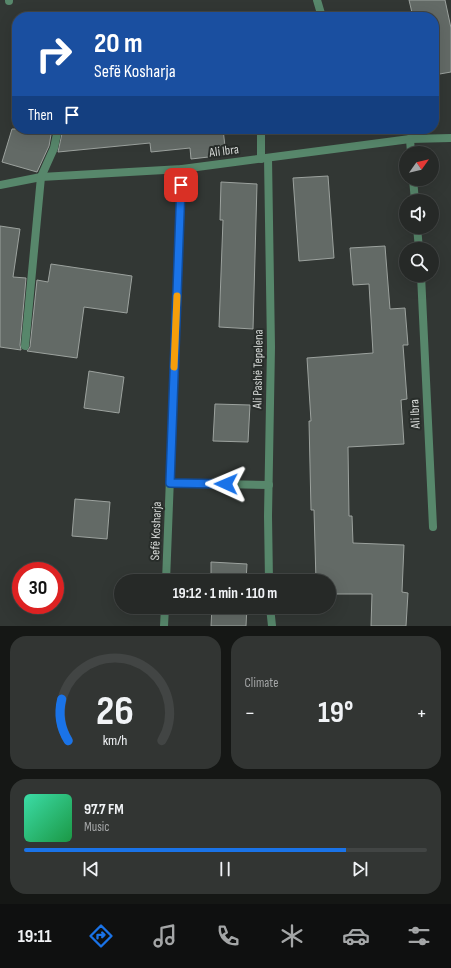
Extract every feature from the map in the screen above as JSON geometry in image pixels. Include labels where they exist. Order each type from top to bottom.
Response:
[{"type":"street","points":[[317,0],[321,12]]},
{"type":"street","points":[[25,346],[41,177],[54,148],[57,134]]},
{"type":"street","name":"Ali Pashë Tepelena","points":[[262,134],[265,158],[271,347],[269,574]]},
{"type":"street","name":"Ali Ibra","points":[[0,185],[41,177],[182,169],[410,139],[451,138]]},
{"type":"street","points":[[410,139],[410,146]]},
{"type":"street","name":"Sefë Kosharja","points":[[166,574],[182,169]]},
{"type":"street","name":"Ali Ibra","points":[[421,282],[433,527]]},
{"type":"street","points":[[170,483],[269,485]]},
{"type":"street","points":[[164,626],[165,614]]},
{"type":"street","points":[[271,614],[272,626]]},
{"type":"building","points":[[409,0],[445,0],[451,28],[451,72],[439,74],[439,12],[412,12]]},
{"type":"building","points":[[12,129],[12,134],[51,134],[49,146],[37,172],[2,162]]},
{"type":"building","points":[[62,134],[224,134],[226,155],[191,159],[190,148],[151,152],[150,143],[58,152]]},
{"type":"building","points":[[328,176],[334,258],[299,261],[293,178]]},
{"type":"building","points":[[221,182],[257,184],[253,329],[219,327],[223,220],[220,220]]},
{"type":"building","points":[[0,226],[20,229],[13,277],[26,278],[20,345],[21,350],[0,347]]},
{"type":"building","points":[[385,246],[390,309],[405,308],[408,345],[403,345],[407,399],[401,400],[404,444],[348,447],[349,516],[352,516],[353,543],[404,545],[402,592],[408,593],[406,626],[371,626],[372,594],[336,594],[336,574],[316,574],[314,510],[311,510],[309,421],[311,421],[307,358],[373,353],[369,284],[353,285],[350,248]]},
{"type":"building","points":[[51,264],[132,276],[127,313],[84,307],[77,358],[27,351],[30,347],[37,280],[48,282]]},
{"type":"building","points":[[89,371],[124,377],[119,413],[84,408]]},
{"type":"building","points":[[215,404],[250,405],[248,442],[213,441]]},
{"type":"building","points":[[75,499],[110,502],[107,539],[72,536]]},
{"type":"building","points":[[211,562],[247,564],[246,574],[211,574]]},
{"type":"building","points":[[212,614],[247,614],[246,626],[211,626]]},
{"type":"slow traffic","points":[[174,367],[177,296]]},
{"type":"route","points":[[181,185],[170,483],[226,484]]}]
